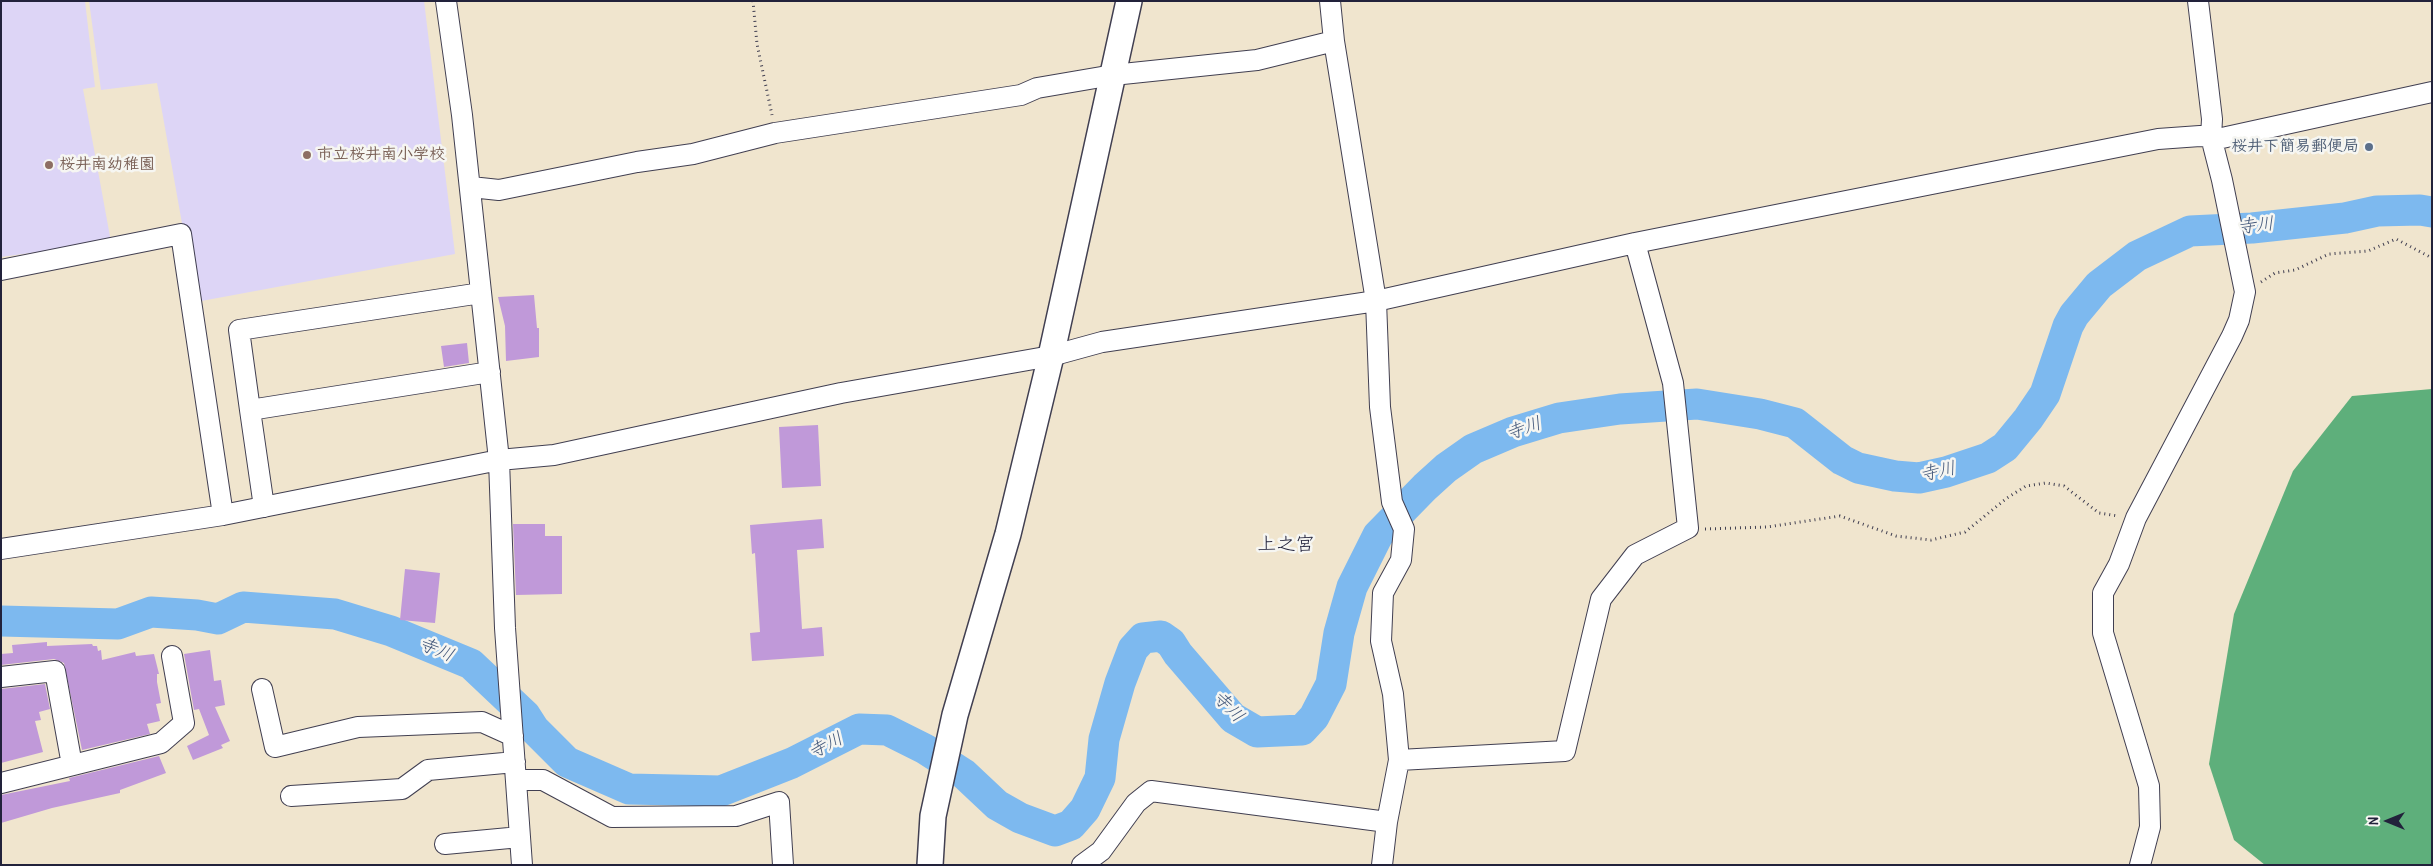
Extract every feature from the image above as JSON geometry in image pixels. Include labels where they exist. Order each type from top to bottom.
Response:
[{"type":"street","points":[[446,1],[471,187],[499,460],[509,676],[522,865]]},
{"type":"street","points":[[930,865],[933,816],[955,715],[1008,534],[1051,356],[1129,1]]},
{"type":"street","points":[[1330,1],[1334,41],[1376,301],[1380,407],[1392,502],[1404,529],[1401,560],[1383,593],[1381,641],[1393,694],[1399,760],[1387,822],[1382,865]]},
{"type":"street","points":[[2140,865],[2150,827],[2149,786],[2103,633],[2103,593],[2119,564],[2136,518],[2232,336],[2245,292],[2242,271],[2211,137],[2212,119],[2198,1]]},
{"type":"street","points":[[471,187],[499,190],[637,162],[693,154],[775,133],[1021,95],[1038,88],[1113,74],[1257,60],[1334,41]]},
{"type":"street","points":[[1,549],[223,515],[499,460],[554,455],[841,393],[1051,356],[1102,342],[1376,301],[1635,243],[2158,139],[2200,136],[2222,138],[2432,92]]},
{"type":"street","points":[[1,270],[181,234],[223,515]]},
{"type":"street","points":[[1399,760],[1565,751],[1601,600],[1635,556],[1688,528],[1673,383],[1635,243]]},
{"type":"street","points":[[264,507],[239,330],[482,293]]},
{"type":"street","points":[[250,410],[490,372]]},
{"type":"street","points":[[1,783],[161,743],[184,723],[172,656]]},
{"type":"street","points":[[1,677],[55,671],[72,765]]},
{"type":"street","points":[[262,688],[275,747],[358,727],[482,722],[513,736]]},
{"type":"street","points":[[291,796],[402,788],[428,770],[515,771],[543,780],[612,817],[736,816],[779,802],[783,865]]},
{"type":"street","points":[[1082,865],[1101,851],[1136,803],[1151,791],[1387,822]]},
{"type":"street","points":[[445,844],[520,837]]},
{"type":"path","points":[[753,1],[758,44],[775,133]]},
{"type":"path","points":[[2245,292],[2275,273],[2295,270],[2329,254],[2368,251],[2396,239],[2432,258]]},
{"type":"path","points":[[1688,528],[1768,527],[1840,516],[1896,536],[1931,540],[1965,532],[2007,498],[2026,486],[2046,483],[2064,486],[2099,513],[2136,518]]},
{"type":"shaded area","name":"桜井南幼稚園","points":[[1,1],[85,1],[95,87],[83,89],[111,242],[1,257]]},
{"type":"shaded area","name":"市立桜井南小学校","points":[[89,1],[424,1],[455,254],[196,302],[157,83],[101,90]]},
{"type":"green space","points":[[2432,389],[2432,865],[2265,865],[2234,840],[2209,764],[2234,614],[2293,471],[2352,396]]},
{"type":"building","points":[[534,295],[537,328],[539,328],[539,357],[506,361],[505,326],[498,297]]},
{"type":"building","points":[[467,343],[469,363],[444,367],[441,346]]},
{"type":"building","points":[[818,425],[821,486],[782,488],[779,427]]},
{"type":"building","points":[[822,519],[824,548],[797,550],[802,629],[822,627],[824,656],[752,661],[750,633],[760,632],[755,553],[752,554],[750,525]]},
{"type":"building","points":[[513,524],[545,524],[545,536],[562,536],[562,594],[516,595]]},
{"type":"building","points":[[405,569],[440,573],[435,623],[400,620]]},
{"type":"building","points":[[47,642],[47,646],[92,644],[97,646],[98,651],[101,650],[102,660],[135,652],[136,656],[154,654],[159,674],[157,674],[157,682],[161,703],[156,704],[160,721],[147,724],[150,734],[82,750],[64,663],[54,659],[1,665],[1,654],[13,653],[12,645]]},
{"type":"building","points":[[210,650],[214,681],[221,680],[225,705],[215,707],[230,741],[221,745],[223,748],[193,760],[187,746],[209,735],[199,709],[194,710],[184,654]]},
{"type":"building","points":[[45,684],[50,709],[39,712],[41,720],[35,721],[43,752],[1,763],[1,689]]},
{"type":"building","points":[[159,756],[166,773],[120,790],[120,793],[52,808],[1,823],[1,795],[70,781],[69,778]]},
{"type":"waterway","name":"寺川","points":[[1,621],[118,624],[151,612],[197,615],[218,619],[243,607],[335,614],[391,631],[471,664],[525,715],[534,729],[567,762],[629,789],[721,791],[792,763],[859,729],[887,730],[925,749],[964,774],[997,805],[1020,818],[1055,831],[1071,825],[1085,809],[1100,778],[1104,739],[1120,683],[1133,649],[1143,638],[1161,636],[1171,643],[1178,654],[1233,718],[1257,732],[1302,730],[1314,717],[1331,684],[1339,633],[1352,587],[1378,535],[1425,487],[1446,468],[1473,449],[1513,432],[1559,418],[1620,409],[1697,404],[1760,414],[1795,423],[1842,460],[1858,468],[1895,476],[1919,478],[1946,472],[1988,458],[2005,447],[2045,394],[2068,326],[2074,315],[2099,285],[2137,256],[2190,231],[2252,228],[2345,218],[2377,211],[2420,210],[2432,212]]},
{"type":"place","name":"桜井下簡易郵便局","points":[[2369,147]]},
{"type":"place","name":"市立桜井南小学校","points":[[307,155]]},
{"type":"place","name":"桜井南幼稚園","points":[[49,165]]},
{"type":"district","name":"上之宮","points":[[1286,545]]}]
